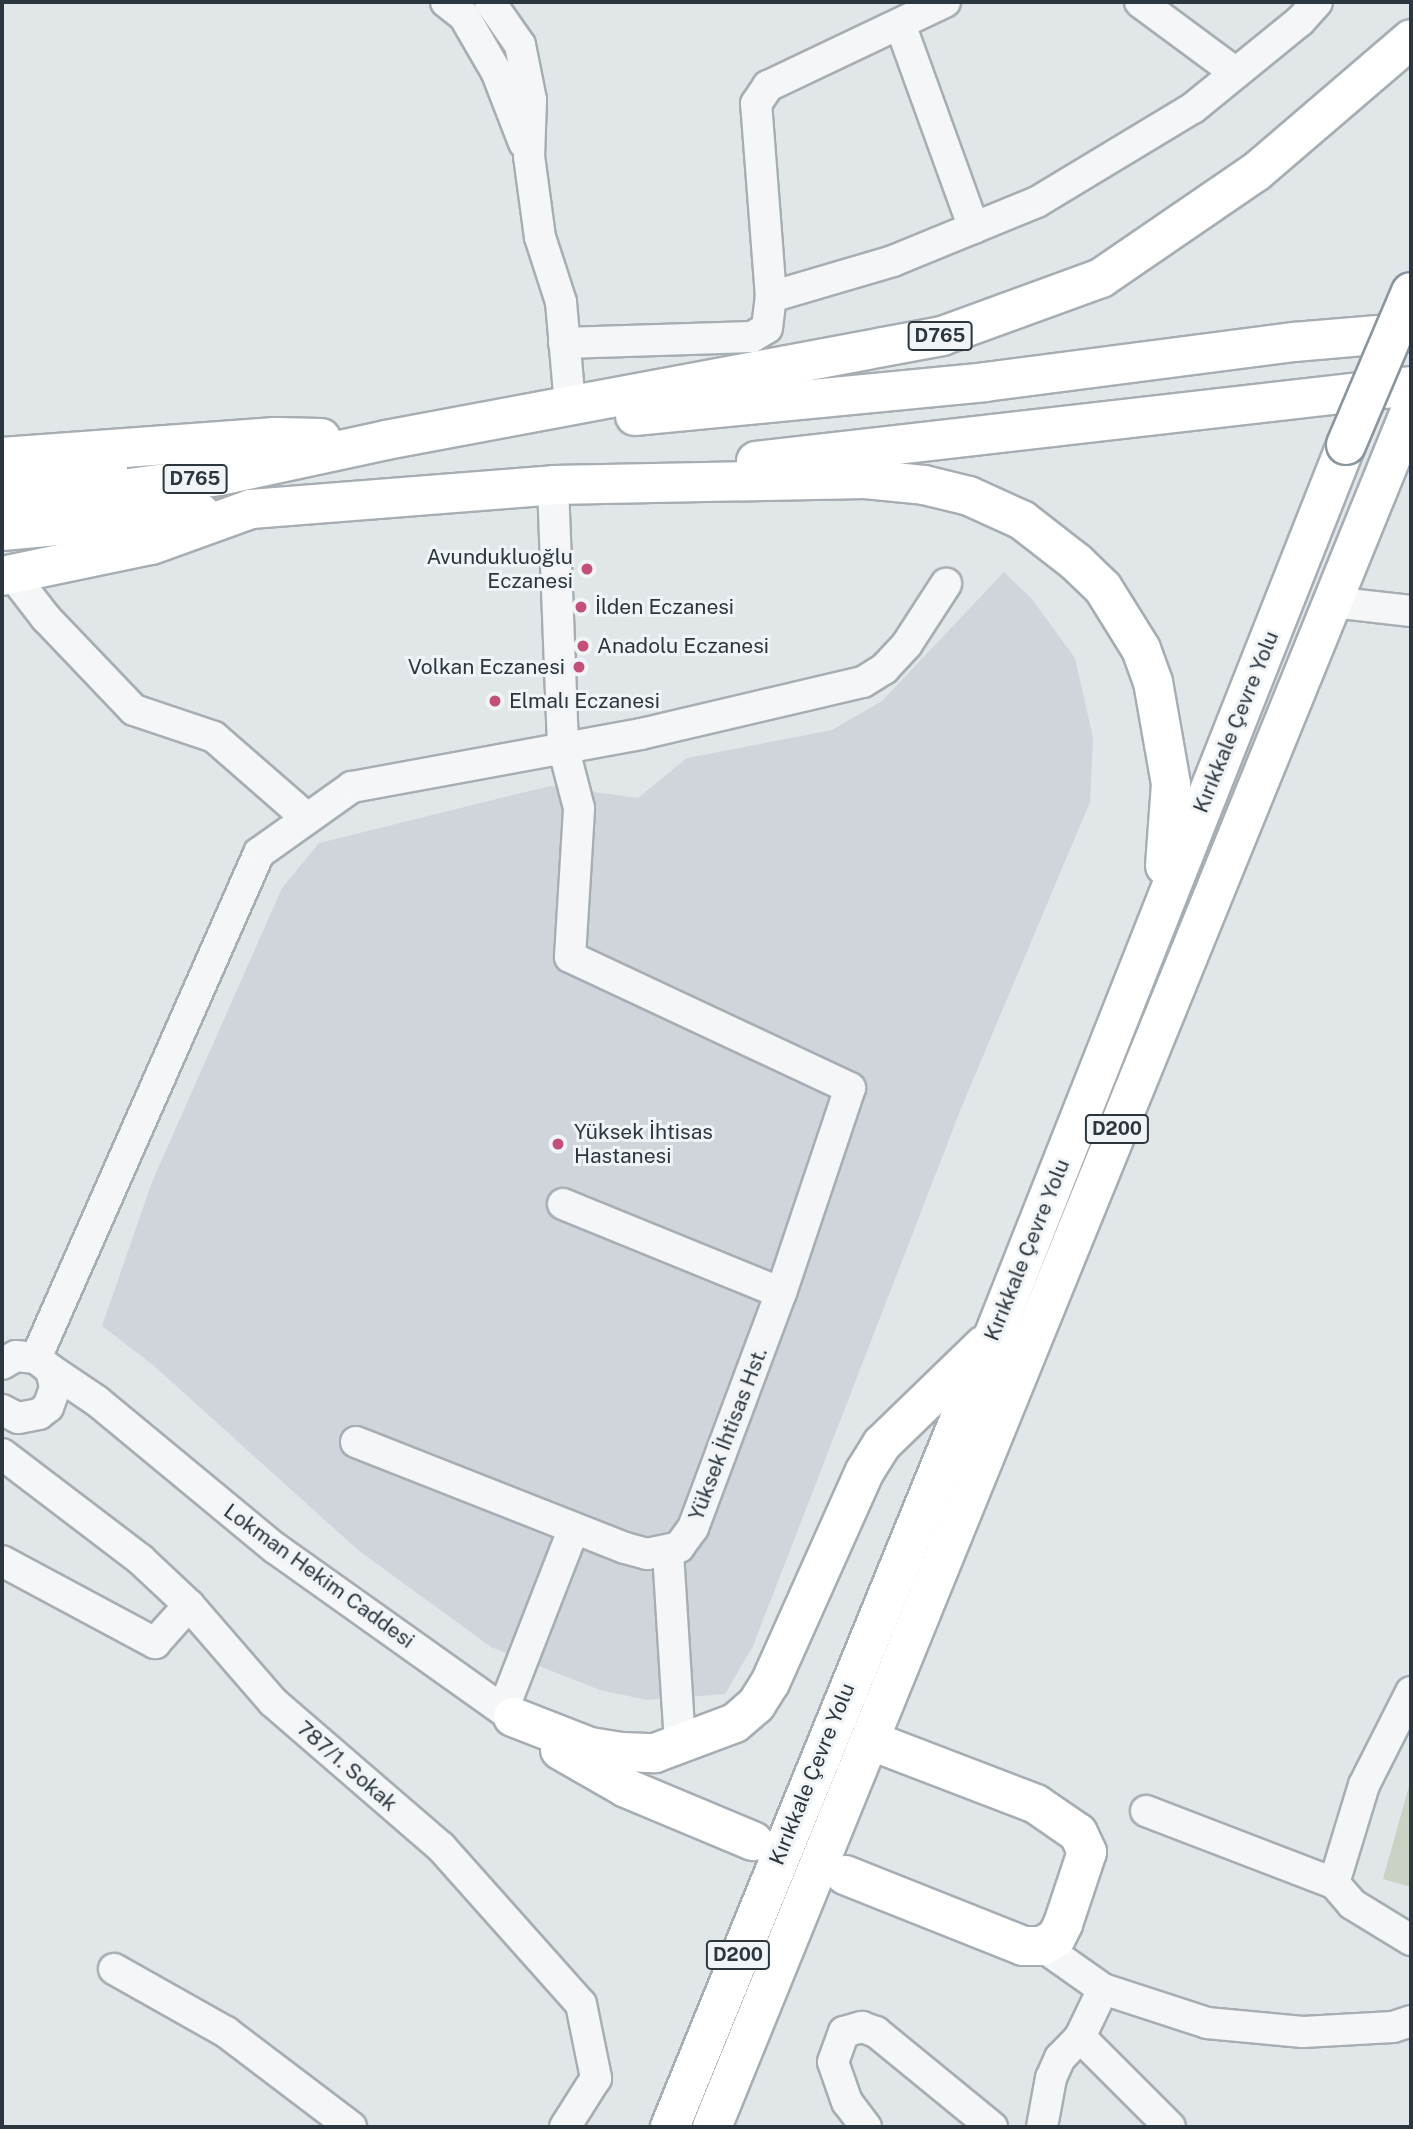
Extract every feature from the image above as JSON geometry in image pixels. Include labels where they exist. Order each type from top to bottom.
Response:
[{"type":"main road","name":"D765","points":[[2,505],[220,475],[387,440],[942,336],[1101,278],[1256,172],[1411,39]]},
{"type":"main road","name":"Kırıkkale Çevre Yolu","points":[[670,2127],[993,1336],[1346,445],[1411,292]]},
{"type":"main road","points":[[2,457],[275,437],[387,440],[985,382],[1294,342],[1411,332]]},
{"type":"main road","points":[[5,566],[151,545],[251,509],[553,485],[1411,386]]},
{"type":"main road","name":"Kırıkkale Çevre Yolu","points":[[712,2127],[872,1741],[1411,409]]},
{"type":"main road","points":[[2,479],[169,458],[275,437]]},
{"type":"main road","points":[[553,485],[865,479],[924,485],[1002,509],[1052,541],[1103,588],[1141,649],[1153,682],[1171,784],[1160,916]]},
{"type":"main road","name":"D765","points":[[2,531],[251,509]]},
{"type":"main road","points":[[508,1713],[590,1747],[622,1752],[655,1752],[735,1723],[756,1704],[783,1659],[864,1471],[897,1426],[993,1336]]},
{"type":"main road","points":[[508,1713],[601,1775],[753,1841]]},
{"type":"main road","points":[[845,1875],[1023,1946],[1042,1946],[1056,1938],[1082,1876],[1087,1852],[1078,1833],[1037,1804],[872,1741]]},
{"type":"main road","points":[[680,1745],[675,1775],[678,1795],[689,1814]]},
{"type":"street","points":[[446,2],[464,16],[497,73],[529,156]]},
{"type":"street","points":[[490,2],[520,45],[531,100],[529,156],[540,237],[561,302],[570,405]]},
{"type":"street","points":[[564,343],[752,337],[766,328],[771,297],[756,104],[768,86],[945,2]]},
{"type":"street","points":[[1140,2],[1236,73]]},
{"type":"street","points":[[771,297],[893,261],[1037,202],[1194,108],[1317,2]]},
{"type":"street","points":[[900,24],[974,228]]},
{"type":"street","points":[[553,485],[563,746]]},
{"type":"street","points":[[5,566],[46,618],[134,710],[214,737],[307,818]]},
{"type":"street","points":[[48,1407],[55,1388],[43,1364],[259,853],[352,787],[563,746],[653,732],[863,682],[884,669],[907,644],[946,584]]},
{"type":"street","points":[[1332,602],[1411,611]]},
{"type":"street","name":"Yüksek İhtisas Hst.","points":[[563,746],[579,808],[570,957],[850,1087],[781,1293],[693,1528],[668,1553]]},
{"type":"street","points":[[563,1204],[781,1293]]},
{"type":"street","points":[[3,1361],[43,1364],[97,1401],[129,1431]]},
{"type":"street","points":[[6,1423],[29,1418],[48,1407],[77,1410],[129,1431]]},
{"type":"street","name":"Lokman Hekim Caddesi","points":[[129,1431],[275,1548],[508,1713]]},
{"type":"street","points":[[356,1442],[647,1555],[668,1553],[680,1745]]},
{"type":"street","name":"787/1. Sokak","points":[[2,1454],[141,1560],[189,1605],[273,1702],[441,1847],[581,2004],[596,2078],[565,2127]]},
{"type":"street","points":[[508,1713],[574,1528]]},
{"type":"street","points":[[2,1561],[155,1643],[189,1605]]},
{"type":"street","points":[[1334,1883],[1364,1785],[1411,1692]]},
{"type":"street","points":[[1146,1811],[1334,1883],[1352,1904],[1411,1940]]},
{"type":"street","points":[[1042,1946],[1103,1989],[1207,2023],[1303,2032],[1393,2027],[1411,2021]]},
{"type":"street","points":[[114,1969],[226,2032],[351,2127]]},
{"type":"street","points":[[1042,2127],[1051,2078],[1060,2058],[1080,2038],[1103,1989]]},
{"type":"street","points":[[866,2127],[847,2102],[833,2062],[836,2046],[845,2032],[862,2027],[876,2032],[992,2127]]},
{"type":"street","points":[[1080,2038],[1170,2127]]},
{"type":"shaded area","name":"Yüksek İhtisas Hastanesi","points":[[1004,572],[1031,598],[1075,658],[1093,738],[1090,802],[962,1106],[753,1646],[725,1694],[647,1700],[600,1690],[491,1647],[358,1550],[153,1365],[102,1326],[152,1182],[282,888],[319,843],[550,786],[638,798],[687,758],[832,730],[882,701]]},
{"type":"green space","points":[[1411,1779],[1411,1887],[1383,1879]]},
{"type":"place","name":"Avundukluoğlu Eczanesi","points":[[587,569]]},
{"type":"place","name":"İlden Eczanesi","points":[[581,607]]},
{"type":"place","name":"Anadolu Eczanesi","points":[[583,646]]},
{"type":"place","name":"Volkan Eczanesi","points":[[579,667]]},
{"type":"place","name":"Elmalı Eczanesi","points":[[495,701]]},
{"type":"place","name":"Yüksek İhtisas Hastanesi","points":[[558,1144]]}]
